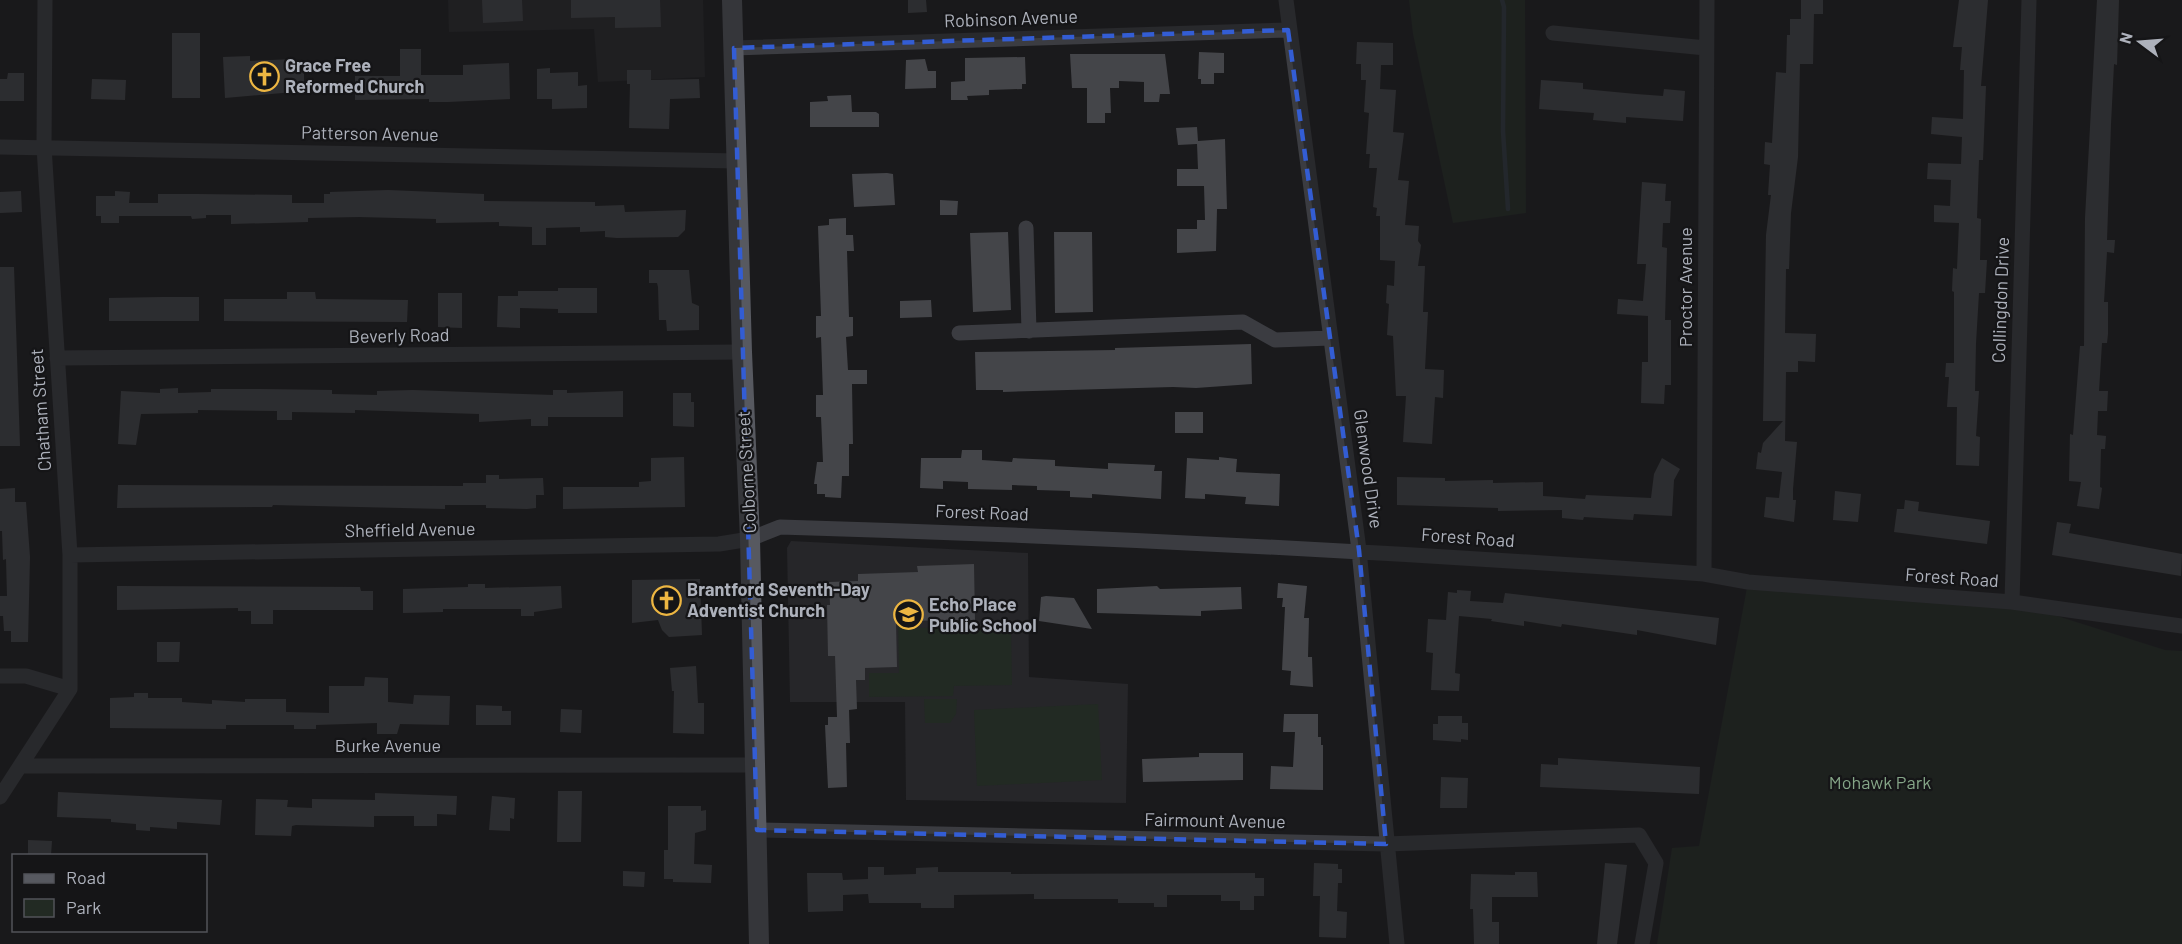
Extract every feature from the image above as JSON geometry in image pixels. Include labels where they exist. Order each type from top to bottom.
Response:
[{"type":"main road","name":"Colborne Street","points":[[732,0],[750,539],[753,765],[757,830],[759,944]]},
{"type":"street","name":"Chatham Street","points":[[45,0],[44,147],[70,555],[70,689]]},
{"type":"street","name":"Glenwood Drive","points":[[1286,0],[1288,30],[1359,550],[1397,944]]},
{"type":"street","name":"Proctor Avenue","points":[[1704,574],[1707,0]]},
{"type":"street","name":"Collingdon Drive","points":[[2012,602],[2029,0]]},
{"type":"street","name":"Robinson Avenue","points":[[734,48],[1288,30]]},
{"type":"street","points":[[1553,33],[1706,48]]},
{"type":"street","name":"Patterson Avenue","points":[[0,147],[738,161]]},
{"type":"street","points":[[1026,228],[1029,331]]},
{"type":"street","points":[[959,333],[1243,322],[1275,340],[1331,338]]},
{"type":"street","name":"Beverly Road","points":[[57,358],[742,352]]},
{"type":"street","name":"Forest Road","points":[[750,539],[780,526],[1359,550],[1704,574],[1748,582],[2012,602],[2182,626]]},
{"type":"street","name":"Sheffield Avenue","points":[[70,555],[719,544],[750,539]]},
{"type":"street","points":[[0,676],[26,676],[70,689],[22,766],[0,796]]},
{"type":"street","name":"Burke Avenue","points":[[22,766],[753,765]]},
{"type":"street","name":"Fairmount Avenue","points":[[757,830],[1386,844],[1639,836],[1656,863],[1642,944]]},
{"type":"highlighted area","points":[[1288,30],[1359,550],[1386,844],[757,830],[734,48]]},
{"type":"shaded area","points":[[448,0],[703,0],[705,77],[598,82],[594,29],[449,32]]},
{"type":"shaded area","name":"Echo Place Public School","points":[[791,541],[1028,553],[1029,677],[1128,684],[1126,803],[906,800],[905,702],[790,702],[787,548]]},
{"type":"green space","points":[[1409,0],[1525,0],[1526,213],[1453,223],[1413,34]]},
{"type":"green space","name":"Mohawk Park","points":[[1748,582],[2013,602],[2165,650],[2182,651],[2182,944],[1657,944],[1672,848],[1699,846]]},
{"type":"green space","points":[[898,613],[907,613],[908,628],[1011,627],[1012,685],[954,686],[953,696],[869,697],[869,673],[899,673]]},
{"type":"green space","points":[[924,699],[957,699],[956,714],[950,723],[925,723]]},
{"type":"green space","points":[[1098,704],[1102,780],[977,786],[974,710]]},
{"type":"building","points":[[482,0],[522,0],[523,21],[483,23]]},
{"type":"building","points":[[571,0],[660,0],[661,27],[615,28],[615,17],[571,18]]},
{"type":"building","points":[[908,0],[926,0],[927,12],[908,13]]},
{"type":"building","points":[[1801,0],[1823,0],[1823,14],[1814,14],[1813,64],[1800,64],[1798,157],[1791,213],[1789,269],[1786,269],[1785,333],[1816,334],[1815,362],[1798,361],[1798,372],[1786,372],[1785,441],[1797,442],[1793,489],[1793,500],[1796,500],[1794,522],[1764,517],[1766,497],[1779,498],[1782,472],[1756,469],[1758,452],[1761,453],[1763,443],[1783,421],[1763,421],[1766,235],[1771,195],[1768,195],[1770,165],[1764,164],[1765,142],[1772,143],[1776,72],[1786,73],[1787,35],[1790,35],[1790,19],[1801,19]]},
{"type":"building","points":[[1959,0],[1988,0],[1981,86],[1986,86],[1983,160],[1979,160],[1977,218],[1981,219],[1980,260],[1987,260],[1985,293],[1979,293],[1976,343],[1975,391],[1979,391],[1976,436],[1980,437],[1979,466],[1956,465],[1957,407],[1947,407],[1949,377],[1945,377],[1946,363],[1954,363],[1954,292],[1952,291],[1953,268],[1957,269],[1959,223],[1934,222],[1934,205],[1950,206],[1951,180],[1927,179],[1928,163],[1961,164],[1962,137],[1931,134],[1932,117],[1963,119],[1964,70],[1960,70],[1962,47],[1953,47]]},
{"type":"building","points":[[2097,0],[2119,0],[2107,240],[2115,240],[2114,253],[2107,252],[2104,302],[2108,302],[2108,334],[2107,343],[2102,343],[2099,391],[2108,391],[2107,411],[2098,411],[2097,435],[2106,436],[2105,449],[2101,449],[2100,487],[2102,488],[2099,509],[2077,506],[2081,482],[2069,481],[2070,434],[2073,435],[2080,346],[2084,346],[2085,218]]},
{"type":"building","points":[[172,33],[200,33],[200,98],[172,98]]},
{"type":"building","points":[[1357,42],[1393,43],[1393,65],[1381,65],[1380,89],[1396,90],[1393,132],[1404,133],[1398,180],[1409,181],[1405,225],[1419,226],[1418,241],[1421,245],[1418,266],[1425,266],[1423,312],[1428,312],[1425,369],[1444,370],[1443,398],[1435,397],[1432,444],[1403,442],[1406,396],[1396,396],[1393,336],[1387,335],[1389,304],[1386,303],[1387,285],[1394,286],[1395,261],[1380,260],[1380,216],[1376,216],[1377,208],[1373,207],[1377,168],[1369,168],[1370,154],[1366,154],[1369,113],[1364,112],[1366,80],[1361,80],[1361,64],[1356,64]]},
{"type":"building","points":[[400,49],[421,49],[421,75],[463,75],[463,65],[509,63],[510,99],[448,102],[429,102],[429,99],[355,100],[355,76],[400,76]]},
{"type":"building","points":[[1199,52],[1224,53],[1224,73],[1214,73],[1214,84],[1201,84],[1201,79],[1198,79]]},
{"type":"building","points":[[1070,54],[1165,54],[1170,94],[1160,94],[1159,102],[1144,102],[1144,82],[1119,81],[1119,88],[1110,88],[1111,113],[1105,113],[1105,123],[1087,123],[1087,88],[1072,88]]},
{"type":"building","name":"Grace Free Reformed Church","points":[[250,56],[250,61],[293,59],[293,68],[304,68],[304,83],[294,83],[294,92],[225,98],[223,57]]},
{"type":"building","points":[[1025,57],[1026,84],[1022,84],[1022,89],[989,90],[989,95],[967,96],[968,100],[951,100],[951,82],[965,81],[965,58]]},
{"type":"building","points":[[925,59],[928,71],[936,71],[936,88],[905,89],[906,60]]},
{"type":"building","points":[[550,68],[550,73],[578,72],[578,86],[587,85],[587,108],[552,109],[552,99],[537,99],[537,69]]},
{"type":"building","points":[[627,70],[651,70],[651,80],[699,79],[700,98],[670,99],[669,129],[629,128],[630,84],[627,84]]},
{"type":"building","points":[[8,73],[24,73],[24,101],[0,101],[0,79],[7,79]]},
{"type":"building","points":[[92,79],[126,80],[125,100],[91,99]]},
{"type":"building","points":[[1541,80],[1583,83],[1583,89],[1636,94],[1663,96],[1664,89],[1685,91],[1683,121],[1626,117],[1626,123],[1593,120],[1594,113],[1539,109]]},
{"type":"building","points":[[851,95],[852,112],[876,112],[879,114],[879,127],[810,127],[810,102],[828,101],[827,96]]},
{"type":"building","points":[[1197,127],[1198,141],[1225,139],[1227,209],[1217,209],[1216,251],[1177,253],[1177,229],[1197,229],[1197,220],[1205,220],[1204,186],[1177,186],[1177,169],[1198,169],[1197,144],[1178,145],[1176,128]]},
{"type":"building","points":[[852,174],[893,174],[895,205],[854,207]]},
{"type":"building","points":[[1642,182],[1666,184],[1665,201],[1671,201],[1670,223],[1663,223],[1662,247],[1667,248],[1665,320],[1671,320],[1671,385],[1665,385],[1664,404],[1641,403],[1642,362],[1648,362],[1648,316],[1617,314],[1618,299],[1643,301],[1646,264],[1637,264]]},
{"type":"building","points":[[388,190],[484,194],[484,201],[595,202],[595,206],[624,205],[625,212],[686,210],[685,230],[678,237],[617,238],[605,237],[605,231],[580,232],[580,227],[546,228],[546,245],[532,245],[532,227],[499,226],[499,222],[436,223],[436,219],[359,217],[308,218],[308,222],[231,224],[231,215],[206,215],[206,218],[192,219],[191,216],[119,216],[119,223],[101,223],[101,216],[96,216],[96,196],[115,196],[115,191],[130,192],[129,203],[158,203],[158,194],[196,194],[292,195],[292,203],[324,203],[324,194],[330,194],[330,192]]},
{"type":"building","points":[[21,191],[22,212],[0,213],[0,192]]},
{"type":"building","points":[[940,200],[958,201],[957,215],[940,215]]},
{"type":"building","points":[[846,218],[846,235],[853,235],[854,251],[847,251],[849,317],[853,317],[853,336],[846,337],[848,370],[867,370],[867,384],[852,384],[853,444],[849,444],[849,476],[842,476],[841,498],[817,494],[817,484],[814,484],[817,462],[823,462],[821,417],[816,417],[816,395],[823,395],[821,337],[816,338],[816,316],[821,316],[818,226],[829,225],[829,219]]},
{"type":"building","points":[[1008,232],[1011,310],[973,312],[970,233]]},
{"type":"building","points":[[1054,232],[1092,232],[1093,312],[1055,313]]},
{"type":"building","points":[[0,267],[14,267],[20,446],[0,446]]},
{"type":"building","points":[[649,270],[689,270],[692,303],[699,306],[699,330],[667,331],[666,320],[659,320],[658,287],[657,283],[649,283]]},
{"type":"building","points":[[558,288],[597,288],[597,313],[558,313],[558,309],[520,308],[520,328],[497,327],[498,296],[518,296],[518,291],[558,291]]},
{"type":"building","points":[[287,292],[315,292],[316,299],[408,300],[407,322],[224,321],[224,299],[287,299]]},
{"type":"building","points":[[438,293],[462,293],[462,328],[438,327]]},
{"type":"building","points":[[199,297],[199,321],[109,321],[109,298]]},
{"type":"building","points":[[931,300],[932,317],[900,318],[900,301]]},
{"type":"building","points":[[1251,344],[1252,384],[1196,388],[1003,392],[1003,390],[976,390],[975,352],[1115,350],[1115,348]]},
{"type":"building","points":[[178,388],[178,393],[211,392],[211,389],[261,389],[332,390],[332,394],[377,395],[377,391],[413,390],[553,395],[553,390],[567,390],[567,393],[623,391],[623,417],[548,417],[548,426],[531,426],[531,419],[479,422],[479,414],[355,410],[355,413],[292,412],[292,420],[277,420],[277,411],[198,410],[198,413],[141,414],[136,445],[118,444],[121,391],[160,393],[160,389]]},
{"type":"building","points":[[673,393],[691,393],[691,402],[694,402],[694,427],[673,426]]},
{"type":"building","points":[[1175,412],[1203,412],[1203,433],[1175,433]]},
{"type":"building","points":[[962,450],[982,450],[982,460],[1012,462],[1013,458],[1055,460],[1055,466],[1108,469],[1108,463],[1155,465],[1154,471],[1162,471],[1161,499],[1092,494],[1092,498],[1070,497],[1070,491],[1037,490],[1037,486],[1012,485],[1012,490],[968,489],[968,482],[943,481],[943,489],[920,488],[921,458],[961,458]]},
{"type":"building","points":[[684,457],[685,507],[563,509],[563,487],[639,487],[639,482],[651,481],[651,458]]},
{"type":"building","points":[[1219,457],[1237,459],[1236,472],[1280,474],[1279,506],[1245,504],[1246,497],[1205,494],[1205,499],[1185,498],[1187,458],[1219,460]]},
{"type":"building","points":[[1662,458],[1680,469],[1674,480],[1672,516],[1634,514],[1633,520],[1584,517],[1583,520],[1562,518],[1562,510],[1498,511],[1498,508],[1397,505],[1397,477],[1445,478],[1445,481],[1493,480],[1493,483],[1543,482],[1543,496],[1585,499],[1586,495],[1651,498],[1654,474]]},
{"type":"building","points":[[486,475],[499,475],[499,479],[543,478],[544,495],[536,495],[536,508],[527,509],[486,508],[486,505],[445,505],[445,509],[273,505],[272,507],[117,508],[118,485],[463,486],[463,483],[486,483]]},
{"type":"building","points":[[15,488],[15,502],[26,502],[30,557],[28,642],[11,642],[11,631],[4,631],[3,616],[0,616],[0,596],[7,596],[6,559],[3,560],[2,531],[0,531],[0,489]]},
{"type":"building","points":[[1835,491],[1861,494],[1858,522],[1833,520]]},
{"type":"building","points":[[1905,500],[1919,502],[1918,511],[1990,521],[1987,544],[1894,532],[1897,509],[1904,509]]},
{"type":"building","points":[[2057,522],[2071,524],[2069,533],[2182,554],[2181,576],[2052,555]]},
{"type":"building","points":[[974,564],[975,620],[896,621],[897,667],[865,668],[865,680],[856,680],[857,709],[849,710],[850,743],[846,743],[847,787],[828,788],[825,725],[828,725],[828,717],[837,717],[835,656],[828,656],[829,582],[858,581],[858,574],[918,572],[917,566]]},
{"type":"building","name":"Brantford Seventh-Day Adventist Church","points":[[700,579],[702,635],[669,637],[662,630],[658,620],[632,623],[632,580]]},
{"type":"building","points":[[1278,583],[1307,586],[1304,618],[1309,618],[1308,657],[1312,657],[1313,687],[1290,685],[1291,671],[1282,670],[1285,607],[1282,607],[1283,598],[1277,598]]},
{"type":"building","points":[[468,584],[485,584],[485,588],[561,586],[562,608],[534,612],[534,616],[521,616],[521,609],[443,609],[443,612],[403,613],[403,589],[468,587]]},
{"type":"building","points":[[117,586],[360,587],[361,591],[373,591],[373,610],[273,610],[273,624],[251,624],[251,611],[238,611],[238,608],[117,610]]},
{"type":"building","points":[[1157,586],[1160,589],[1241,587],[1242,609],[1201,611],[1201,616],[1097,613],[1097,589]]},
{"type":"building","points":[[1457,590],[1471,591],[1470,601],[1503,603],[1505,593],[1719,618],[1716,645],[1637,630],[1637,635],[1562,624],[1561,627],[1524,621],[1524,626],[1491,621],[1492,619],[1459,616],[1455,673],[1460,674],[1459,691],[1431,690],[1433,653],[1426,652],[1428,619],[1446,620],[1448,592],[1457,593]]},
{"type":"building","points":[[1041,597],[1074,598],[1092,629],[1039,621]]},
{"type":"building","points":[[157,642],[180,642],[179,662],[157,662]]},
{"type":"building","points":[[696,666],[698,703],[704,703],[704,734],[673,733],[674,691],[672,691],[670,668]]},
{"type":"building","points":[[365,677],[388,678],[388,702],[413,704],[414,695],[450,696],[449,725],[400,724],[397,734],[377,734],[377,723],[316,725],[316,729],[294,729],[294,725],[226,725],[226,729],[110,728],[110,698],[134,697],[134,693],[148,693],[148,698],[182,698],[182,702],[212,704],[212,700],[245,702],[245,699],[286,699],[286,712],[329,713],[329,686],[364,686]]},
{"type":"building","points":[[476,705],[502,706],[502,711],[511,711],[511,725],[476,725]]},
{"type":"building","points":[[561,709],[582,710],[581,733],[560,732]]},
{"type":"building","points":[[1284,714],[1318,714],[1318,737],[1321,737],[1321,745],[1323,745],[1323,790],[1270,789],[1271,766],[1293,767],[1295,732],[1283,732]]},
{"type":"building","points":[[1438,716],[1462,716],[1462,723],[1468,723],[1468,740],[1461,739],[1461,742],[1433,740],[1433,724],[1438,724]]},
{"type":"building","points":[[1199,753],[1243,753],[1243,780],[1143,782],[1142,759],[1199,757]]},
{"type":"building","points":[[1558,758],[1700,767],[1699,794],[1540,787],[1541,764],[1558,765]]},
{"type":"building","points":[[1441,777],[1468,778],[1467,808],[1440,808]]},
{"type":"building","points":[[558,791],[582,791],[581,842],[557,842]]},
{"type":"building","points":[[58,792],[222,800],[220,825],[177,822],[177,829],[150,827],[150,831],[136,830],[136,824],[111,822],[111,819],[57,817]]},
{"type":"building","points":[[375,793],[457,796],[456,815],[437,814],[437,826],[414,826],[414,816],[374,816],[374,827],[296,825],[292,826],[291,836],[255,835],[256,799],[288,800],[287,807],[312,808],[312,799],[375,800]]},
{"type":"building","points":[[492,796],[515,798],[514,819],[510,818],[510,831],[489,830]]},
{"type":"building","points":[[668,806],[701,806],[701,811],[706,810],[706,830],[695,833],[694,864],[712,865],[711,883],[673,882],[673,879],[664,879],[664,850],[668,850]]},
{"type":"building","points":[[28,840],[52,841],[51,854],[28,854]]},
{"type":"building","points":[[1314,863],[1338,864],[1338,869],[1342,869],[1342,883],[1338,883],[1337,911],[1347,912],[1346,938],[1319,937],[1320,896],[1313,896]]},
{"type":"building","points":[[1605,863],[1627,865],[1617,944],[1597,944]]},
{"type":"building","points":[[868,867],[884,867],[884,875],[916,874],[916,868],[938,867],[938,872],[1011,872],[1011,874],[1255,873],[1255,878],[1264,878],[1264,896],[1254,896],[1254,910],[1240,910],[1240,901],[1221,901],[1221,895],[1167,895],[1167,907],[1154,907],[1154,903],[1118,903],[1118,899],[1034,899],[1034,894],[954,895],[954,908],[921,908],[921,903],[869,903],[868,894],[843,895],[843,911],[808,912],[807,873],[842,873],[843,880],[868,879]]},
{"type":"building","points":[[623,871],[645,872],[644,887],[623,886]]},
{"type":"building","points":[[1515,872],[1537,872],[1538,897],[1492,897],[1492,922],[1499,922],[1499,944],[1474,944],[1473,909],[1470,909],[1471,874],[1515,875]]},
{"type":"waterway","points":[[1502,0],[1504,7],[1503,131],[1508,209]]},
{"type":"place","name":"Grace Free Reformed Church","points":[[264,76]]},
{"type":"place","name":"Brantford Seventh-Day Adventist Church","points":[[666,600]]},
{"type":"place","name":"Echo Place Public School","points":[[908,615]]}]
